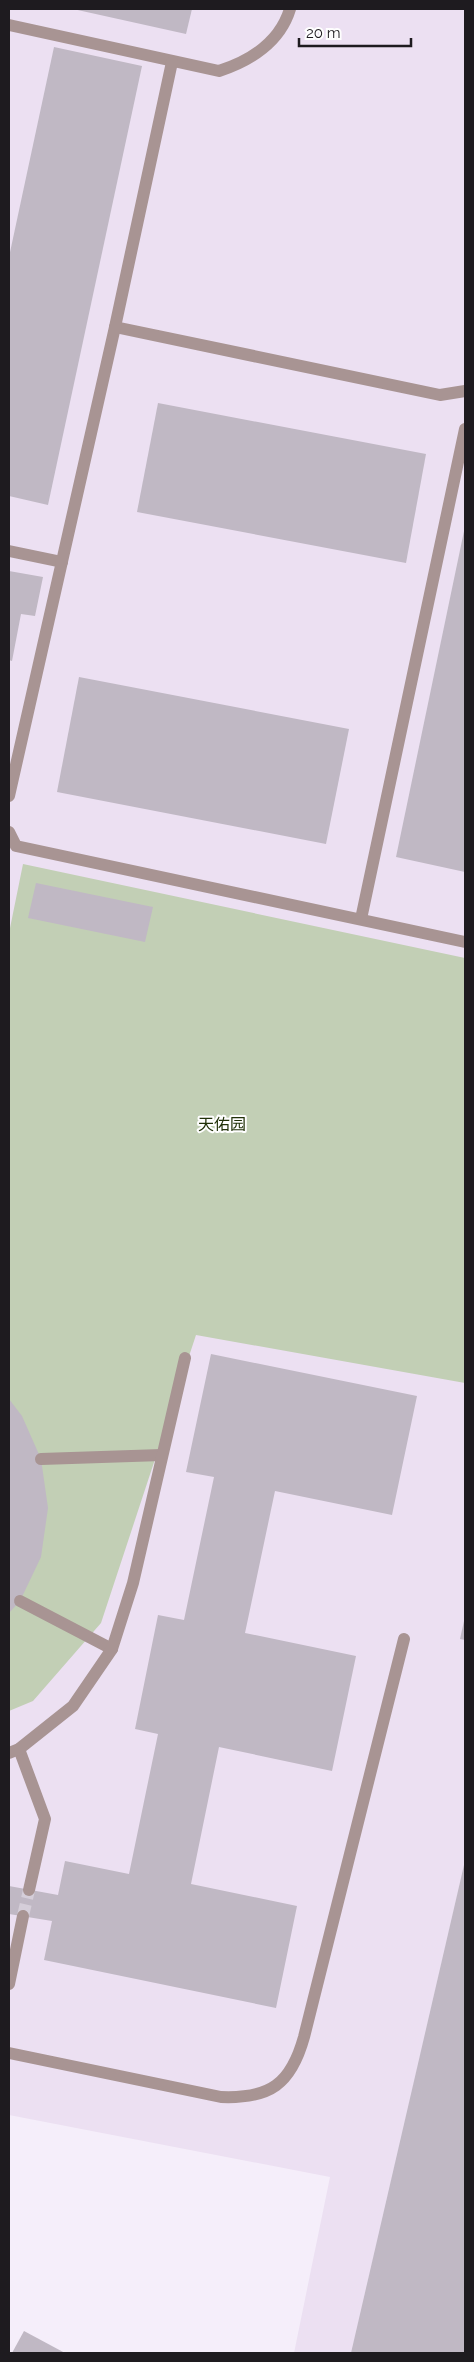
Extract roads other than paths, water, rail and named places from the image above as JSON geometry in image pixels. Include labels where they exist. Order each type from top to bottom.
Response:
[{"type":"street","points":[[9,25],[219,71],[236,66],[266,47],[279,30],[290,9]]},
{"type":"street","points":[[9,796],[115,327],[172,62]]},
{"type":"street","points":[[115,327],[440,395],[465,391]]},
{"type":"street","points":[[361,919],[465,429]]},
{"type":"street","points":[[9,551],[62,562]]},
{"type":"street","points":[[9,832],[16,846],[465,942]]},
{"type":"street","points":[[29,1890],[45,1819],[14,1751],[73,1706],[112,1649],[133,1583],[185,1358]]},
{"type":"street","points":[[41,1459],[162,1455]]},
{"type":"street","points":[[20,1601],[112,1649]]},
{"type":"street","points":[[9,2053],[221,2097],[245,2098],[266,2092],[285,2078],[298,2059],[304,2037],[404,1639]]},
{"type":"street","points":[[9,1984],[23,1916]]},
{"type":"tunnel","points":[[23,1916],[29,1890]]},
{"type":"park label","name":"天佑园","points":[[222,1124]]}]
